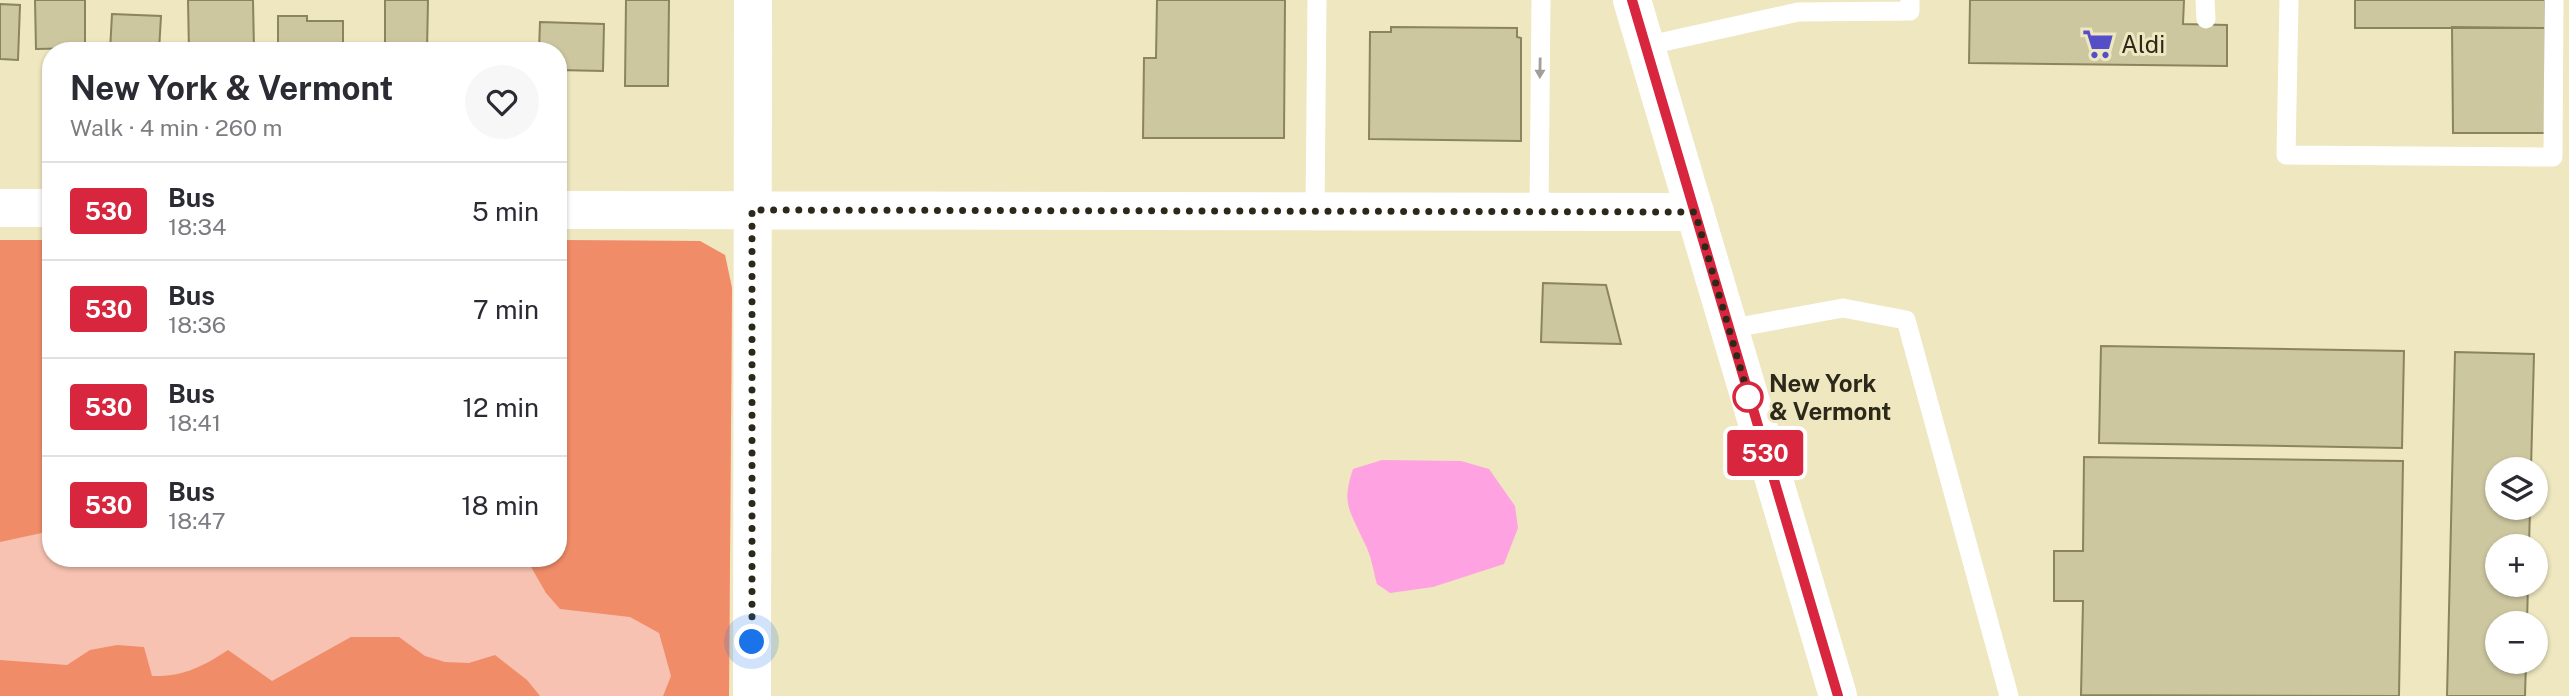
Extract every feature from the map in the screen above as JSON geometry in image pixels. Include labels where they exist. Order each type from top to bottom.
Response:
[{"type":"street","points":[[752,696],[753,0]]},
{"type":"street","points":[[1632,0],[1838,696]]},
{"type":"street","points":[[0,208],[42,208]]},
{"type":"street","points":[[567,209],[1695,212]]},
{"type":"lane","points":[[1315,212],[1317,0]]},
{"type":"lane","points":[[1539,211],[1541,0]]},
{"type":"lane","points":[[1645,46],[1798,6],[1910,11],[1910,0]]},
{"type":"lane","points":[[2289,0],[2286,155],[2553,157],[2554,0]]},
{"type":"lane","points":[[1728,329],[1843,308],[1906,320],[2009,696]]},
{"type":"shaded area","points":[[0,240],[42,240],[42,567],[567,567],[567,240],[700,241],[725,255],[732,288],[729,696],[0,696]]},
{"type":"shaded area","points":[[0,240],[42,240],[42,533],[0,542]]},
{"type":"shaded area","points":[[567,240],[700,241],[725,255],[732,288],[729,696],[663,696],[671,676],[659,633],[630,617],[560,609],[546,593],[531,567],[567,567]]},
{"type":"shaded area","points":[[1382,460],[1461,461],[1489,469],[1515,506],[1518,528],[1504,564],[1433,587],[1390,593],[1377,584],[1368,552],[1351,514],[1348,491],[1353,469]]},
{"type":"shaded area","points":[[351,637],[399,637],[425,656],[445,662],[469,663],[495,655],[527,680],[540,696],[0,696],[0,660],[67,665],[90,650],[117,645],[144,647],[152,676],[163,676],[192,670],[228,650],[272,681]]},
{"type":"building","points":[[35,0],[85,0],[85,42],[42,42],[42,49],[36,49]]},
{"type":"building","points":[[188,0],[253,0],[254,42],[189,42]]},
{"type":"building","points":[[385,0],[428,0],[427,42],[385,42]]},
{"type":"building","points":[[626,0],[669,0],[668,86],[625,86]]},
{"type":"building","points":[[1157,0],[1285,0],[1284,138],[1143,138],[1144,58],[1156,58]]},
{"type":"building","name":"Aldi","points":[[1970,0],[2184,0],[2183,24],[2227,25],[2227,66],[1969,63]]},
{"type":"building","points":[[2355,0],[2545,0],[2545,28],[2355,28]]},
{"type":"building","points":[[0,4],[20,5],[18,60],[0,59]]},
{"type":"building","points":[[112,14],[161,16],[160,42],[110,42]]},
{"type":"building","points":[[278,16],[307,16],[307,21],[343,21],[343,42],[278,42]]},
{"type":"building","points":[[540,22],[604,24],[603,71],[567,70],[567,42],[539,42]]},
{"type":"building","points":[[1391,27],[1517,28],[1517,37],[1521,38],[1521,141],[1369,139],[1370,32],[1391,32]]},
{"type":"building","points":[[2452,27],[2545,28],[2545,133],[2453,133]]},
{"type":"building","points":[[1543,283],[1606,285],[1621,344],[1541,342]]},
{"type":"building","points":[[2101,346],[2404,351],[2402,448],[2099,443]]},
{"type":"building","points":[[2455,352],[2534,354],[2531,457],[2485,457],[2485,520],[2530,520],[2529,534],[2485,534],[2485,597],[2528,597],[2527,611],[2485,611],[2485,674],[2526,674],[2525,696],[2447,696]]},
{"type":"building","points":[[2084,457],[2403,461],[2399,696],[2081,695],[2083,601],[2054,601],[2054,551],[2083,551]]},
{"type":"bus line","name":"530","points":[[1632,0],[1838,696]]},
{"type":"place","name":"Aldi","points":[[2098,44]]},
{"type":"place","name":"New York & Vermont","points":[[1748,397]]},
{"type":"route","points":[[752,642],[752,210],[1695,212],[1752,408],[1748,397]]}]
